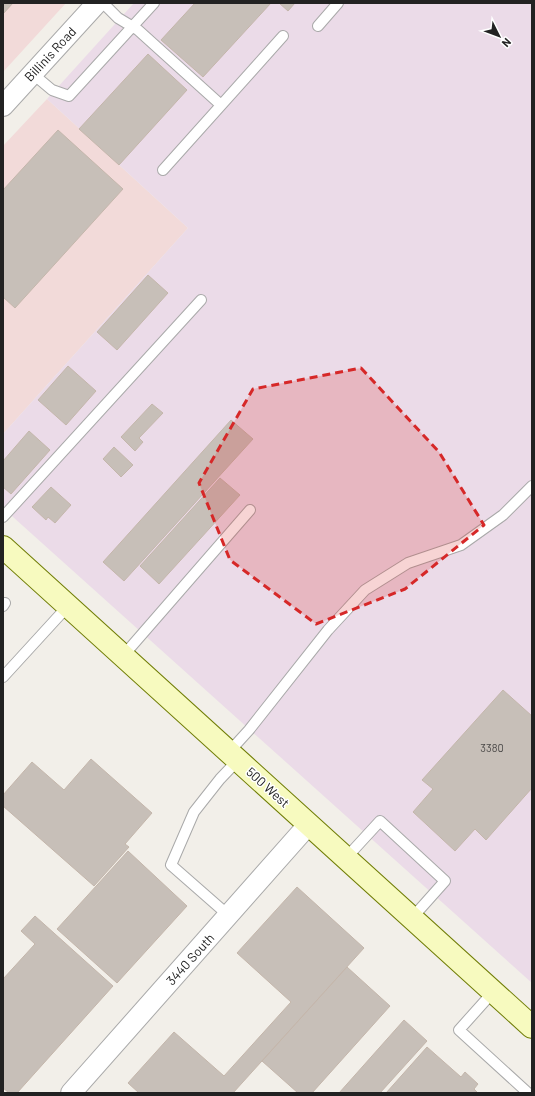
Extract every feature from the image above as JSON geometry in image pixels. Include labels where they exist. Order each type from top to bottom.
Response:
[{"type":"main road","name":"500 West","points":[[3,547],[532,1027]]},
{"type":"street","name":"Billinis Road","points":[[3,106],[98,3]]},
{"type":"street","name":"3440 South","points":[[71,1093],[309,824]]},
{"type":"lane","points":[[103,3],[118,18],[132,27],[221,105]]},
{"type":"lane","points":[[33,74],[52,90],[69,96],[154,3]]},
{"type":"lane","points":[[318,26],[338,3]]},
{"type":"lane","points":[[163,170],[283,36]]},
{"type":"lane","points":[[3,517],[201,300]]},
{"type":"lane","points":[[228,916],[171,865],[194,812],[220,779],[249,730],[328,630],[365,590],[408,563],[461,546],[503,515],[532,486]]},
{"type":"lane","points":[[122,656],[250,510]]},
{"type":"lane","points":[[3,677],[68,606]]},
{"type":"lane","points":[[346,858],[380,821],[445,881],[412,918]]},
{"type":"lane","points":[[493,992],[459,1030],[528,1093]]},
{"type":"highlighted area","points":[[361,368],[439,452],[484,525],[405,589],[316,624],[230,560],[199,483],[253,389]]},
{"type":"shaded area","points":[[3,3],[66,3],[3,72]]},
{"type":"shaded area","points":[[134,3],[532,3],[532,983],[3,508],[3,434],[188,228],[47,99]]},
{"type":"shaded area","points":[[47,99],[188,228],[3,434],[3,146]]},
{"type":"building","points":[[3,3],[13,3],[3,14]]},
{"type":"building","points":[[195,3],[271,3],[203,77],[161,40]]},
{"type":"building","points":[[279,3],[295,3],[288,11]]},
{"type":"building","points":[[148,54],[187,90],[119,165],[79,129]]},
{"type":"building","points":[[58,130],[123,189],[15,308],[3,297],[3,190]]},
{"type":"building","points":[[148,275],[168,293],[117,350],[97,332]]},
{"type":"building","points":[[68,366],[96,391],[66,425],[38,400]]},
{"type":"building","points":[[152,404],[163,413],[139,438],[143,442],[135,451],[121,437]]},
{"type":"building","points":[[231,420],[253,439],[124,581],[103,562]]},
{"type":"building","points":[[29,431],[50,450],[11,494],[3,487],[3,461]]},
{"type":"building","points":[[114,447],[133,465],[121,477],[103,459]]},
{"type":"building","points":[[220,478],[240,495],[159,584],[140,566]]},
{"type":"building","points":[[51,487],[71,505],[55,523],[48,517],[46,520],[32,507]]},
{"type":"building","points":[[503,690],[532,716],[532,788],[486,840],[475,829],[455,851],[413,812],[433,789],[422,780]]},
{"type":"building","points":[[91,759],[152,813],[125,844],[129,847],[94,886],[3,806],[3,795],[32,762],[64,790]]},
{"type":"building","points":[[128,851],[187,906],[117,983],[57,929]]},
{"type":"building","points":[[297,887],[364,948],[233,1093],[139,1093],[128,1083],[174,1032],[224,1076],[291,1002],[237,953]]},
{"type":"building","points":[[35,916],[113,986],[17,1093],[9,1093],[3,1088],[3,979],[35,944],[21,931]]},
{"type":"building","points":[[347,967],[390,1006],[312,1093],[298,1093],[262,1061]]},
{"type":"building","points":[[404,1020],[427,1041],[380,1093],[339,1093]]},
{"type":"building","points":[[427,1047],[461,1077],[465,1072],[478,1084],[474,1089],[478,1093],[386,1093]]}]
